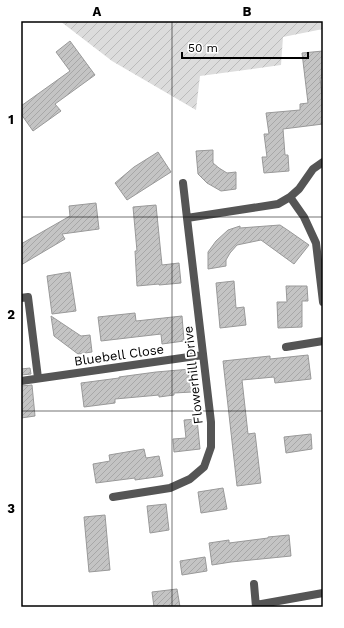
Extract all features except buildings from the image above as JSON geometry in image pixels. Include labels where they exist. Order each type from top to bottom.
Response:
[{"type":"street","points":[[186,218],[278,204],[290,197],[299,189],[313,169],[323,162]]},
{"type":"street","name":"Flowerhill Drive","points":[[113,497],[170,488],[190,479],[204,467],[211,447],[211,422],[183,183]]},
{"type":"street","points":[[290,197],[304,217],[316,243],[323,302]]},
{"type":"street","points":[[21,298],[28,297],[38,378]]},
{"type":"street","points":[[286,346],[323,341]]},
{"type":"street","name":"Bluebell Close","points":[[21,381],[203,355]]},
{"type":"street","points":[[254,584],[256,606],[323,593]]},
{"type":"shaded area","points":[[60,21],[323,21],[323,29],[283,37],[281,65],[200,76],[196,110],[112,61]]}]
